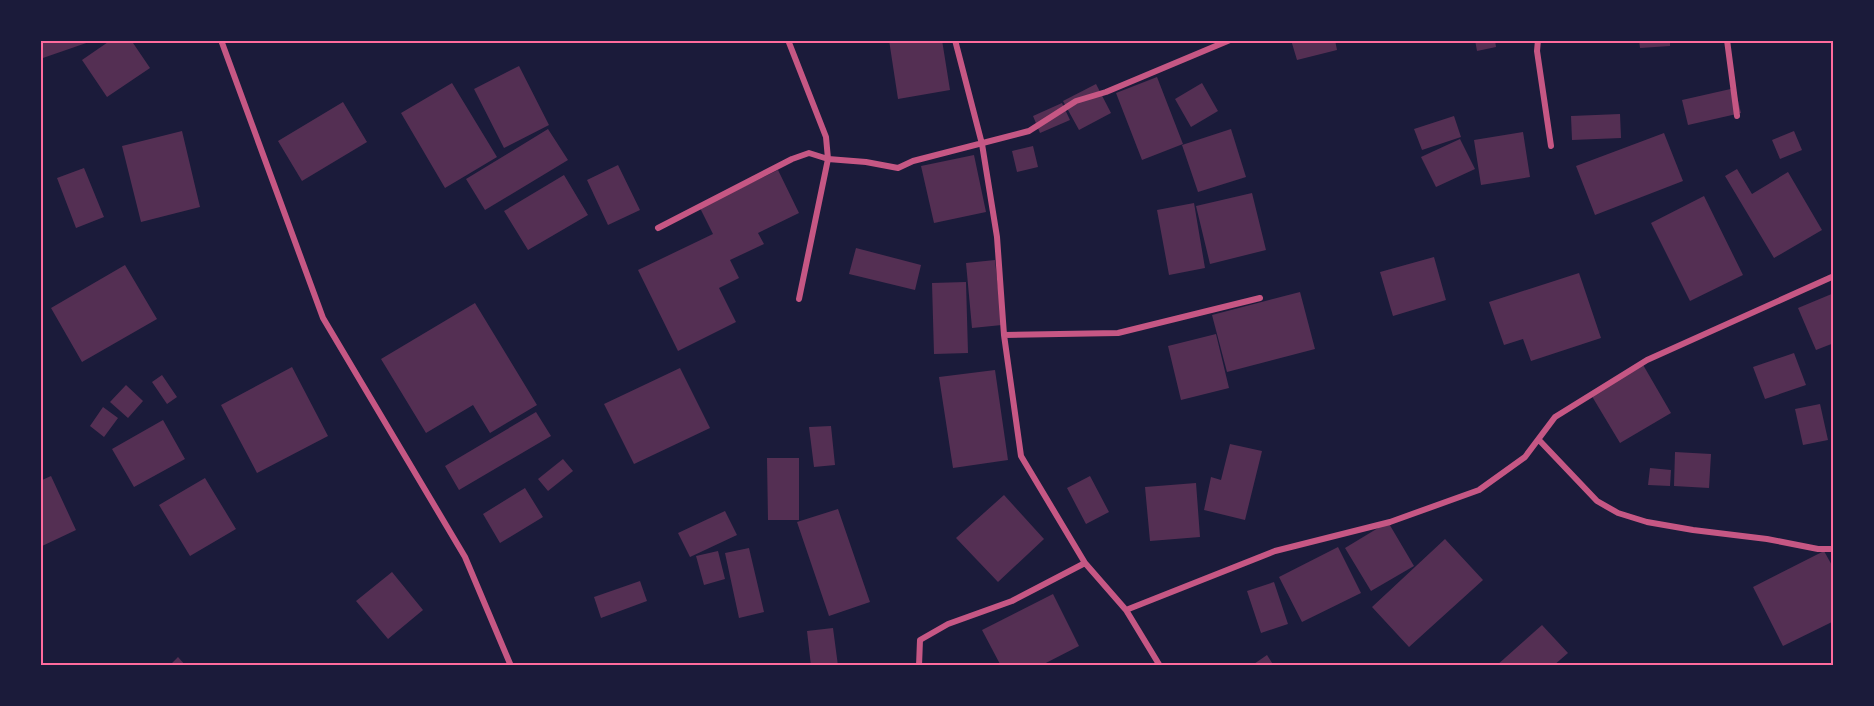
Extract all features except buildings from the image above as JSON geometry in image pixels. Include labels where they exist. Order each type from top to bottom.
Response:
[{"type":"street","points":[[221,40],[323,318],[465,557],[511,666]]},
{"type":"street","points":[[788,40],[826,137],[828,159],[799,299]]},
{"type":"street","points":[[955,40],[982,144],[997,237],[1004,335],[1021,456],[1085,563],[1126,610],[1160,666]]},
{"type":"street","points":[[658,228],[792,159],[809,153],[828,159],[866,162],[898,168],[913,161],[1029,131],[1076,101],[1106,92],[1230,40]]},
{"type":"street","points":[[1538,40],[1537,51],[1551,146]]},
{"type":"street","points":[[1727,40],[1737,116]]},
{"type":"street","points":[[1126,610],[1275,551],[1390,522],[1479,490],[1525,457],[1555,417],[1647,360],[1833,276]]},
{"type":"street","points":[[1004,335],[1118,333],[1260,298]]},
{"type":"street","points":[[1539,440],[1597,501],[1618,513],[1647,522],[1693,530],[1767,539],[1818,549],[1833,549]]},
{"type":"street","points":[[919,666],[920,640],[948,624],[1012,601],[1085,563]]}]
